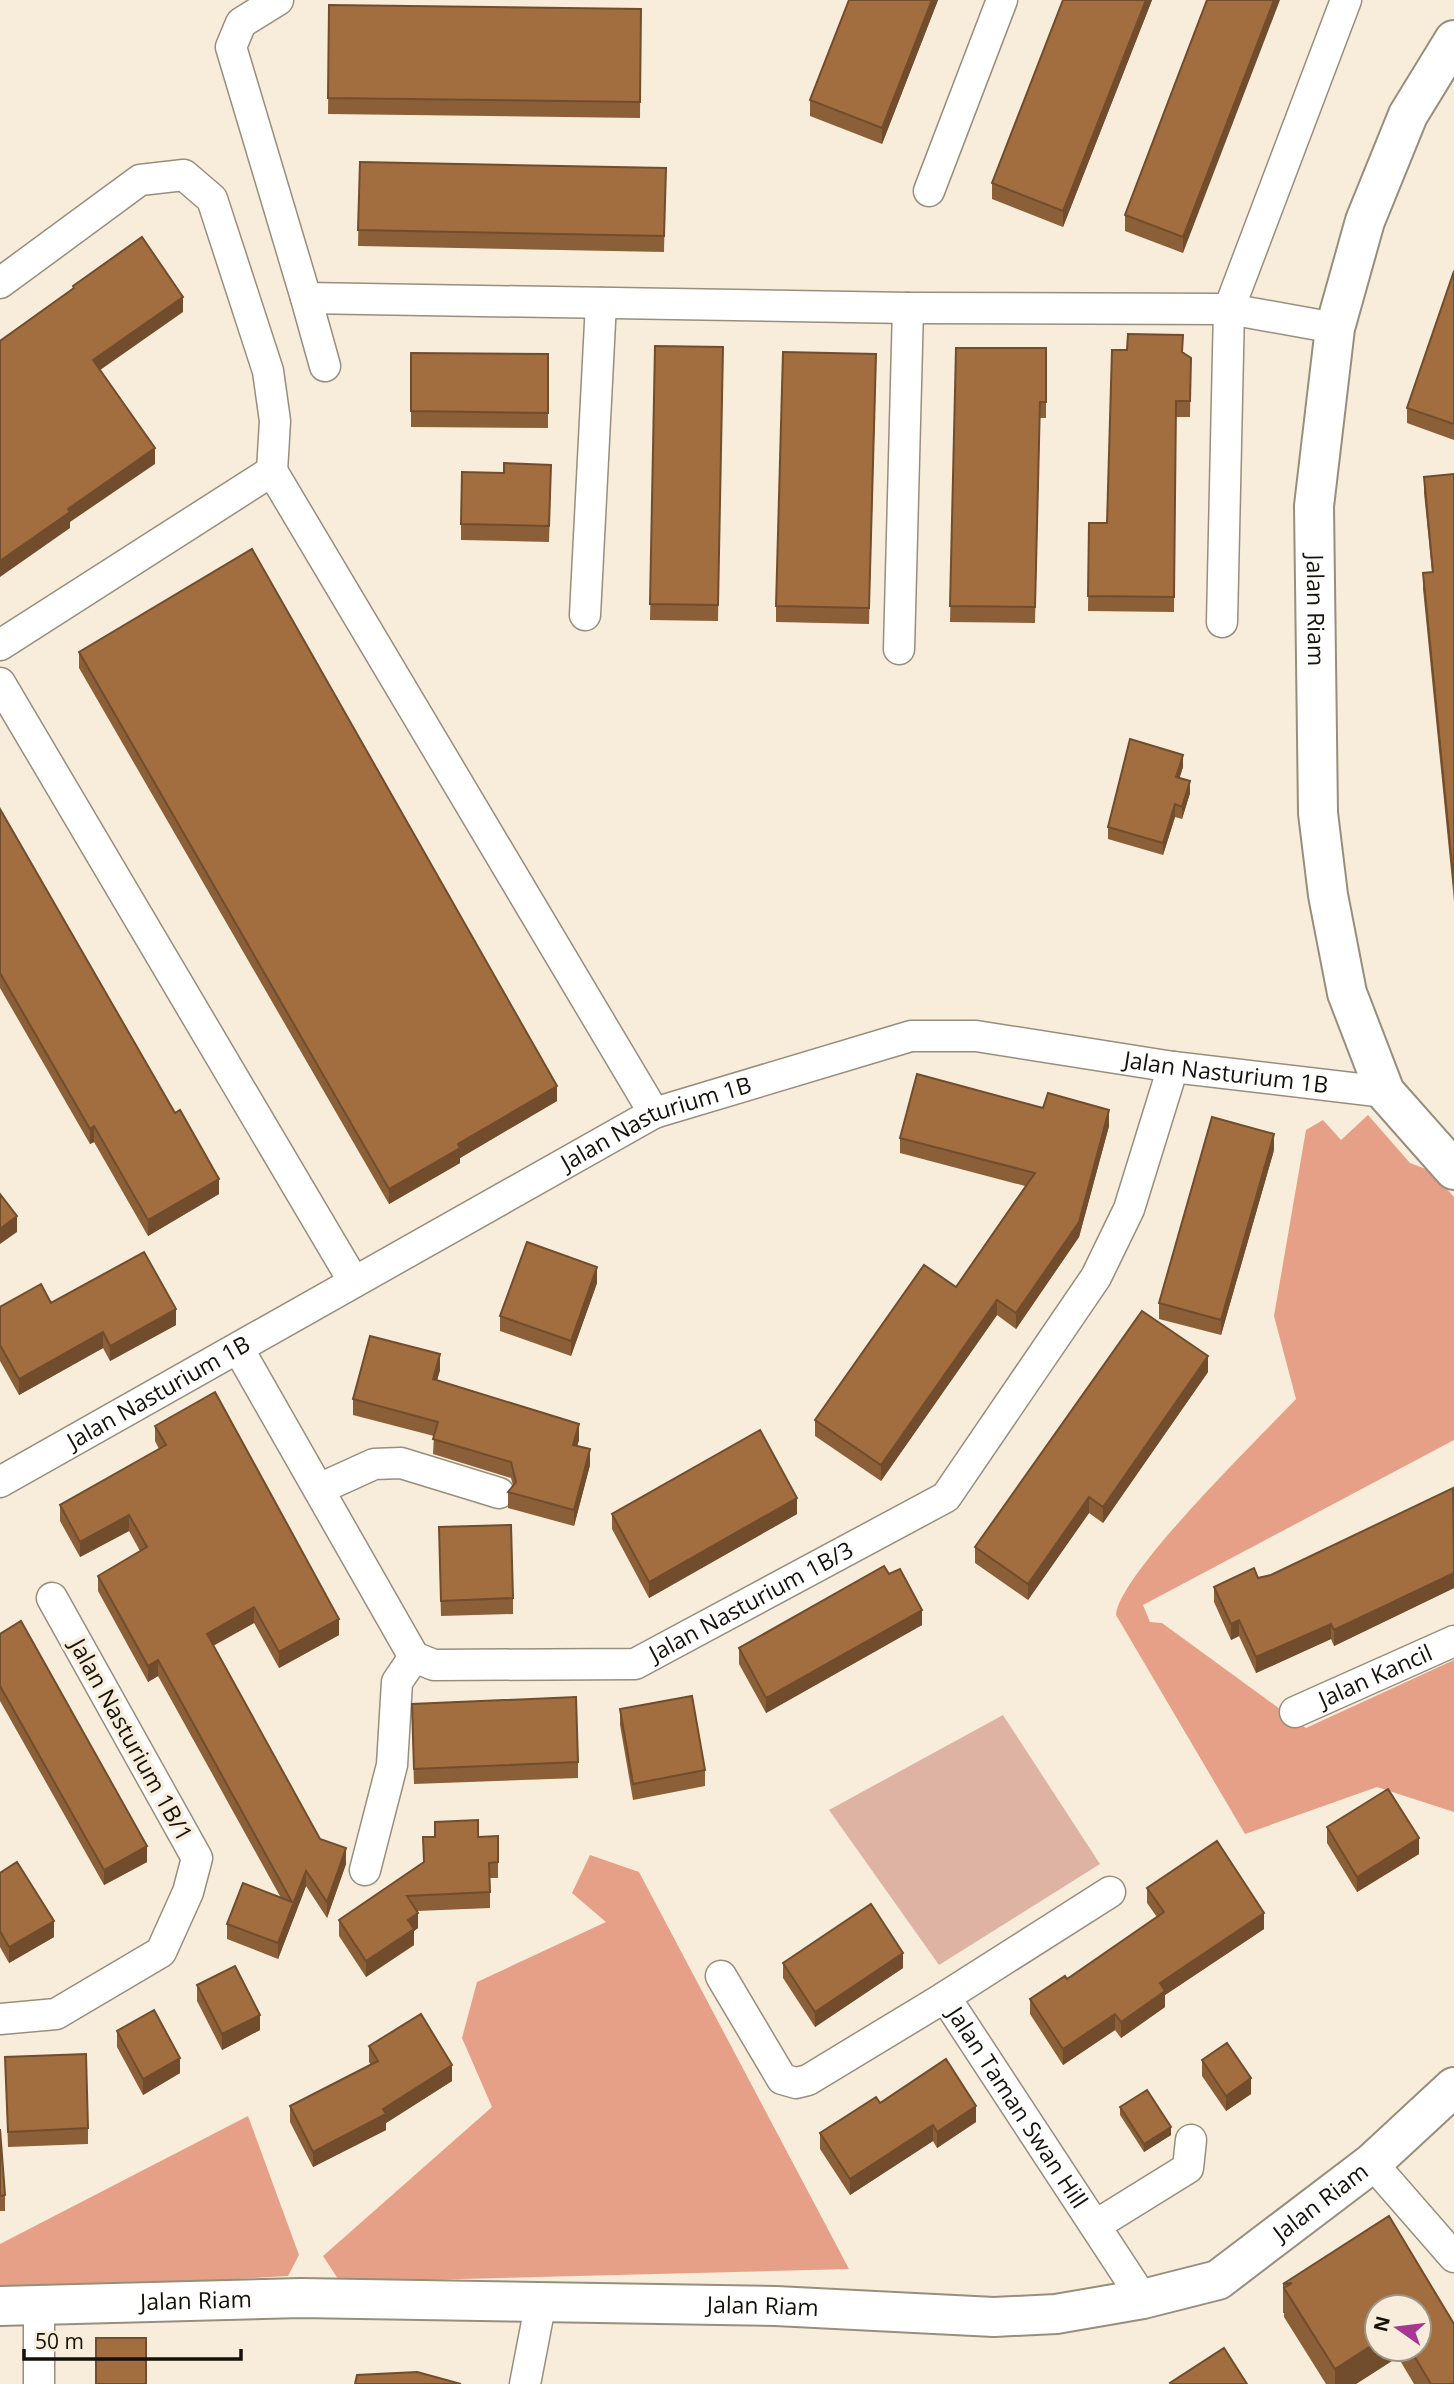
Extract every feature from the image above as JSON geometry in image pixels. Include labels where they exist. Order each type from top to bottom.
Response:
[{"type":"main road","name":"Jalan Riam","points":[[1454,40],[1408,115],[1364,221],[1335,328],[1314,506],[1318,813],[1328,895],[1347,993],[1385,1092],[1454,1170]]},
{"type":"main road","name":"Jalan Riam","points":[[0,2306],[262,2298],[776,2306],[994,2317],[1056,2315],[1143,2299],[1218,2280],[1372,2163],[1454,2087]]},
{"type":"street","points":[[278,0],[241,23],[231,47],[325,366]]},
{"type":"street","points":[[929,191],[1002,0]]},
{"type":"street","points":[[1222,622],[1229,309],[1346,0]]},
{"type":"street","points":[[0,283],[140,180],[184,175],[212,199],[268,370],[275,421],[272,471],[654,1113]]},
{"type":"street","points":[[306,298],[908,308],[1229,309],[1335,328]]},
{"type":"street","points":[[585,615],[601,303]]},
{"type":"street","points":[[899,649],[908,308]]},
{"type":"street","points":[[0,645],[272,471]]},
{"type":"street","points":[[0,682],[354,1282]]},
{"type":"street","name":"Jalan Nasturium 1B","points":[[0,1481],[654,1113],[911,1036],[976,1037],[1173,1067],[1385,1092]]},
{"type":"street","name":"Jalan Nasturium 1B/3","points":[[414,1657],[434,1665],[635,1664],[946,1497],[1096,1277],[1129,1209],[1173,1067]]},
{"type":"street","points":[[238,1348],[414,1657],[397,1682],[392,1765],[365,1870]]},
{"type":"street","points":[[319,1489],[373,1464],[401,1463],[499,1493]]},
{"type":"street","name":"Jalan Nasturium 1B/1","points":[[0,2019],[56,2014],[161,1952],[188,1892],[197,1858],[52,1598]]},
{"type":"street","name":"Jalan Kancil","points":[[1294,1712],[1454,1641]]},
{"type":"street","points":[[945,1997],[1110,1892]]},
{"type":"street","name":"Jalan Taman Swan Hill","points":[[721,1976],[782,2079],[796,2083],[808,2080],[945,1997],[1143,2299]]},
{"type":"street","points":[[1096,2225],[1188,2168],[1191,2140]]},
{"type":"street","points":[[1372,2163],[1454,2256]]},
{"type":"street","points":[[525,2384],[541,2301]]},
{"type":"street","points":[[39,2304],[40,2384]]},
{"type":"shaded area","points":[[1368,1115],[1410,1163],[1431,1171],[1454,1197],[1454,1440],[1143,1605],[1150,1622],[1162,1623],[1306,1728],[1454,1660],[1454,1812],[1377,1787],[1245,1834],[1116,1615],[1123,1596],[1165,1539],[1296,1399],[1274,1316],[1306,1130],[1323,1120],[1341,1140]]},
{"type":"shaded area","points":[[1003,1715],[1100,1864],[939,1965],[829,1810]]},
{"type":"shaded area","points":[[590,1855],[639,1872],[849,2269],[340,2282],[323,2256],[492,2107],[462,2038],[477,1982],[606,1922],[572,1893]]},
{"type":"shaded area","points":[[248,2116],[299,2255],[288,2276],[36,2291],[0,2286],[0,2244]]},
{"type":"building","points":[[849,0],[932,0],[882,128],[810,100]]},
{"type":"building","points":[[1063,0],[1146,0],[1063,211],[992,183]]},
{"type":"building","points":[[1207,0],[1274,0],[1183,237],[1125,215]]},
{"type":"building","points":[[329,5],[641,9],[640,102],[328,98]]},
{"type":"building","points":[[360,162],[666,168],[664,236],[358,230]]},
{"type":"building","points":[[142,237],[183,297],[93,360],[155,448],[0,561],[0,341]]},
{"type":"building","points":[[1454,271],[1454,424],[1407,408]]},
{"type":"building","points":[[1128,334],[1183,335],[1182,352],[1191,358],[1190,401],[1176,401],[1174,597],[1088,596],[1089,523],[1107,523],[1112,350],[1127,350]]},
{"type":"building","points":[[655,346],[723,347],[718,605],[650,604]]},
{"type":"building","points":[[956,348],[1046,348],[1046,402],[1040,402],[1035,607],[950,606]]},
{"type":"building","points":[[783,352],[876,354],[869,608],[776,606]]},
{"type":"building","points":[[411,353],[548,354],[548,413],[411,411]]},
{"type":"building","points":[[504,463],[551,465],[549,526],[461,524],[462,472],[504,473]]},
{"type":"building","points":[[1454,474],[1454,885],[1423,573],[1433,572],[1424,477]]},
{"type":"building","points":[[252,549],[557,1086],[458,1144],[460,1148],[389,1189],[79,652]]},
{"type":"building","points":[[1130,739],[1183,755],[1176,777],[1190,781],[1182,807],[1175,804],[1163,843],[1108,827]]},
{"type":"building","points":[[0,809],[175,1113],[180,1110],[219,1179],[148,1220],[94,1126],[90,1129],[0,973]]},
{"type":"building","points":[[917,1074],[1043,1108],[1048,1093],[1109,1110],[1079,1222],[1016,1313],[997,1300],[881,1465],[815,1420],[924,1265],[956,1287],[1035,1173],[900,1138]]},
{"type":"building","points":[[1212,1117],[1274,1134],[1221,1320],[1159,1303]]},
{"type":"building","points":[[0,1194],[17,1216],[0,1229]]},
{"type":"building","points":[[527,1242],[597,1267],[571,1341],[500,1316]]},
{"type":"building","points":[[144,1252],[176,1309],[110,1346],[103,1332],[19,1379],[0,1345],[0,1307],[41,1284],[51,1303]]},
{"type":"building","points":[[1142,1311],[1208,1356],[1103,1507],[1089,1497],[1028,1584],[975,1547]]},
{"type":"building","points":[[370,1336],[440,1354],[433,1379],[579,1424],[573,1445],[590,1449],[574,1510],[508,1492],[516,1482],[511,1462],[433,1439],[438,1422],[353,1399]]},
{"type":"building","points":[[215,1392],[339,1619],[279,1652],[254,1607],[207,1634],[320,1839],[346,1848],[327,1902],[306,1871],[278,1943],[227,1924],[243,1883],[292,1902],[158,1660],[148,1666],[98,1576],[147,1547],[129,1515],[80,1542],[60,1505],[166,1445],[155,1426]]},
{"type":"building","points":[[760,1430],[797,1498],[649,1582],[612,1514]]},
{"type":"building","points":[[1453,1488],[1454,1573],[1334,1630],[1331,1624],[1256,1657],[1239,1620],[1231,1624],[1214,1587],[1254,1568],[1258,1578],[1271,1575]]},
{"type":"building","points":[[511,1525],[513,1598],[441,1601],[439,1527]]},
{"type":"building","points":[[884,1566],[889,1574],[900,1569],[922,1610],[766,1698],[739,1648]]},
{"type":"building","points":[[21,1621],[147,1846],[104,1870],[0,1686],[0,1634]]},
{"type":"building","points":[[692,1696],[705,1770],[633,1784],[620,1709]]},
{"type":"building","points":[[576,1697],[578,1762],[414,1769],[412,1704]]},
{"type":"building","points":[[1388,1789],[1419,1838],[1357,1877],[1327,1827]]},
{"type":"building","points":[[478,1820],[478,1837],[498,1836],[498,1862],[489,1863],[490,1892],[407,1896],[418,1913],[408,1920],[414,1929],[366,1961],[339,1920],[424,1862],[423,1837],[435,1837],[435,1822]]},
{"type":"building","points":[[1217,1841],[1264,1913],[1160,1983],[1165,1991],[1121,2022],[1115,2014],[1063,2049],[1030,1999],[1065,1976],[1067,1979],[1164,1912],[1147,1888]]},
{"type":"building","points":[[17,1862],[54,1921],[9,1947],[0,1931],[0,1873]]},
{"type":"building","points":[[871,1904],[903,1953],[815,2012],[783,1963]]},
{"type":"building","points":[[235,1966],[260,2015],[222,2034],[197,1985]]},
{"type":"building","points":[[154,2010],[180,2058],[143,2079],[117,2031]]},
{"type":"building","points":[[421,2014],[452,2065],[383,2109],[386,2114],[313,2152],[290,2106],[378,2061],[369,2046]]},
{"type":"building","points":[[1227,2043],[1251,2078],[1226,2096],[1202,2060]]},
{"type":"building","points":[[86,2054],[88,2128],[8,2132],[5,2057]]},
{"type":"building","points":[[946,2059],[976,2106],[937,2132],[933,2125],[850,2179],[820,2133],[876,2097],[880,2103]]},
{"type":"building","points":[[1147,2090],[1171,2127],[1144,2144],[1120,2107]]},
{"type":"building","points":[[0,2129],[5,2195],[0,2196]]},
{"type":"building","points":[[1389,2216],[1454,2324],[1454,2384],[1431,2384],[1418,2363],[1433,2363],[1433,2293],[1363,2293],[1363,2351],[1335,2369],[1284,2288],[1292,2283],[1283,2284]]},
{"type":"building","points":[[96,2338],[146,2338],[146,2384],[96,2384]]},
{"type":"building","points":[[1224,2348],[1247,2384],[1170,2383]]},
{"type":"building","points":[[417,2372],[461,2384],[355,2384],[357,2375]]}]
